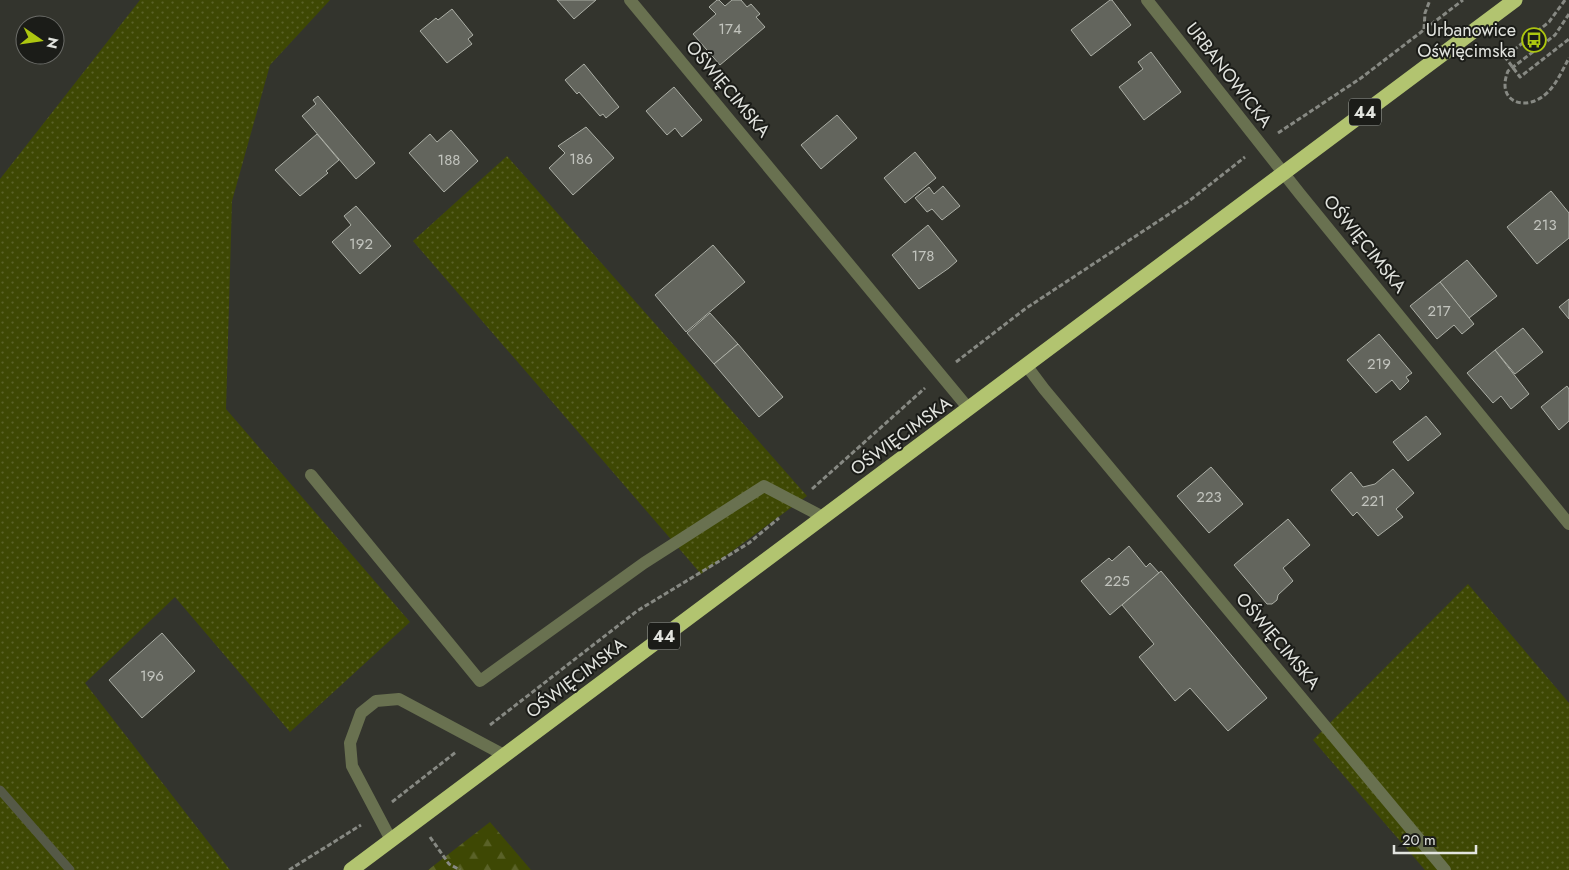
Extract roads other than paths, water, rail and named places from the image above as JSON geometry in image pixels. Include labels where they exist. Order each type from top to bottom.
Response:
[{"type":"highway","name":"OŚWIĘCIMSKA","points":[[351,870],[1515,0]]},
{"type":"street","name":"OŚWIĘCIMSKA","points":[[630,0],[969,409]]},
{"type":"street","name":"URBANOWICKA","points":[[1147,0],[1284,172]]},
{"type":"street","name":"OŚWIĘCIMSKA","points":[[1284,172],[1569,524]]},
{"type":"street","name":"OŚWIĘCIMSKA","points":[[1026,365],[1445,870]]},
{"type":"street","points":[[311,475],[480,681],[644,563],[764,486],[823,517]]},
{"type":"street","points":[[391,840],[352,766],[350,743],[362,713],[376,701],[399,699],[504,755]]},
{"type":"waterway","points":[[0,790],[70,870]]},
{"type":"place","name":"Urbanowice Oświęcimska","points":[[1534,40]]}]
